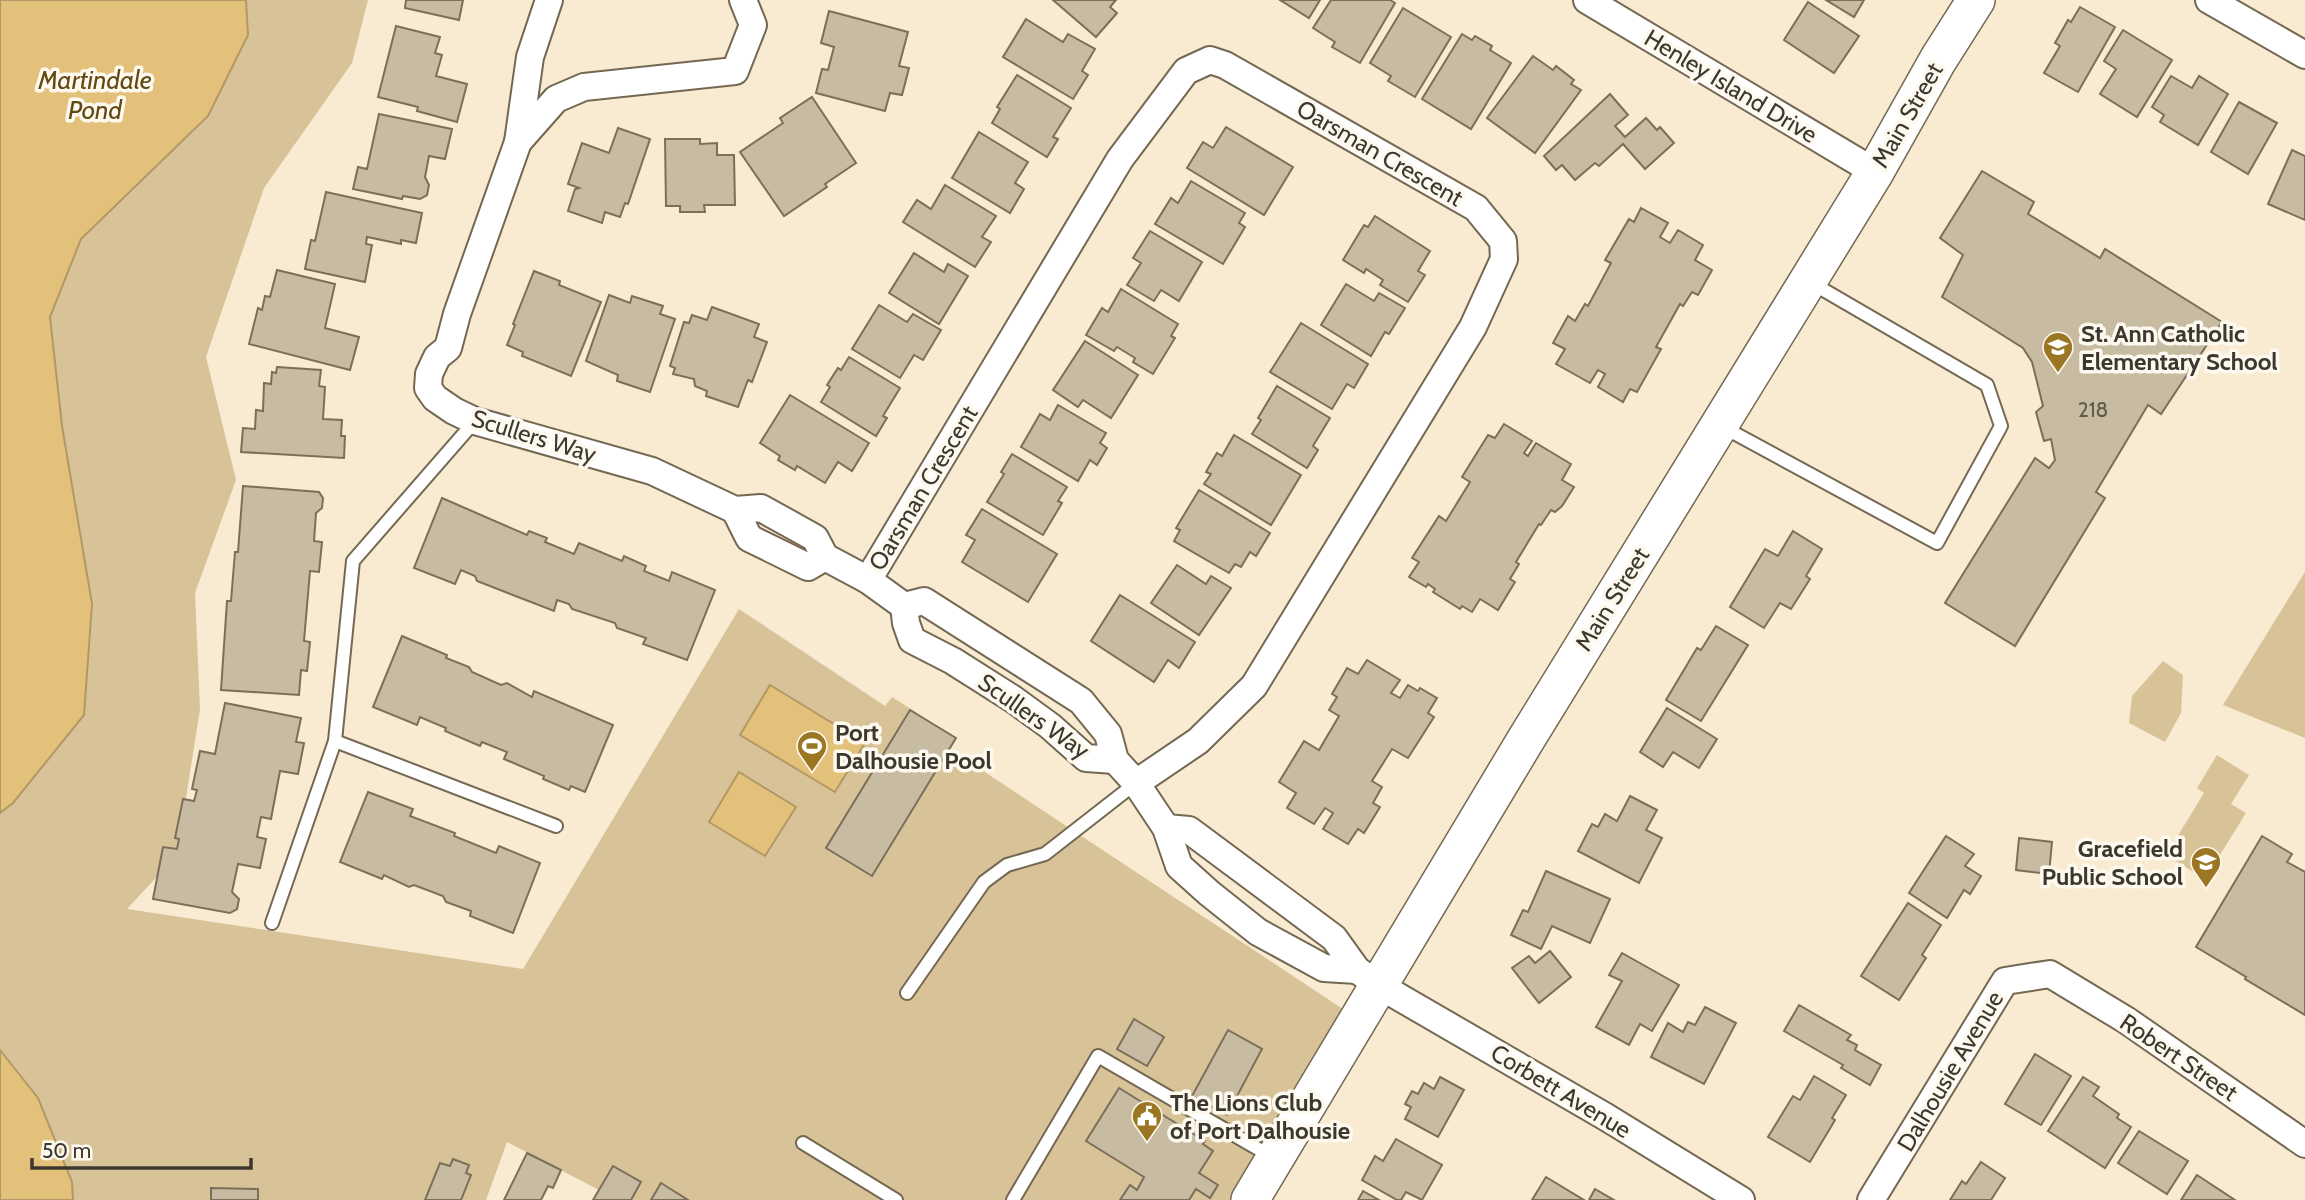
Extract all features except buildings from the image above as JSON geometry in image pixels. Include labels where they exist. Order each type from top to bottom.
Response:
[{"type":"main road","name":"Main Street","points":[[1250,1200],[1275,1159],[1369,978],[1525,741],[1875,172],[1938,60],[1976,0]]},
{"type":"street","name":"Scullers Way","points":[[549,0],[530,57],[518,142],[457,314],[448,348],[437,357],[429,374],[428,388],[435,398],[475,421],[652,471],[735,510],[761,508],[815,538],[825,557],[868,580],[904,606],[912,640],[953,661],[1013,699],[1051,726],[1086,758],[1115,760]]},
{"type":"street","name":"Scullers Way","points":[[518,142],[556,99],[584,87],[735,71],[753,25],[743,0]]},
{"type":"street","name":"Henley Island Drive","points":[[1587,0],[1875,172]]},
{"type":"street","points":[[2208,0],[2305,55]]},
{"type":"street","name":"Oarsman Crescent","points":[[868,580],[1120,159],[1186,71],[1210,60],[1225,65],[1476,208],[1503,241],[1504,259],[1473,327],[1254,686],[1198,741],[1136,783]]},
{"type":"street","name":"Scullers Way","points":[[904,606],[924,601],[1081,701],[1108,734],[1115,760],[1136,783],[1166,828],[1179,866],[1258,932],[1324,968],[1369,978]]},
{"type":"street","points":[[1166,828],[1189,831],[1290,905],[1334,938],[1369,978]]},
{"type":"street","name":"Robert Street","points":[[2050,974],[2126,1020],[2305,1144]]},
{"type":"street","name":"Dalhousie Avenue","points":[[1871,1200],[2005,981],[2050,974]]},
{"type":"street","name":"Corbett Avenue","points":[[1369,978],[1595,1110],[1741,1200]]},
{"type":"lane","points":[[1719,425],[1937,543],[2001,426],[1987,385],[1808,281]]},
{"type":"lane","points":[[272,923],[335,741],[353,561],[475,421]]},
{"type":"lane","points":[[335,741],[556,826]]},
{"type":"lane","points":[[906,993],[984,882],[1007,866],[1045,854],[1136,783]]},
{"type":"lane","points":[[1013,1200],[1098,1056],[1275,1159]]},
{"type":"lane","points":[[803,1143],[896,1200]]},
{"type":"shaded area","points":[[246,0],[368,0],[352,63],[264,188],[206,357],[236,480],[195,593],[200,709],[177,855],[127,909],[523,969],[739,609],[885,706],[892,697],[956,738],[950,749],[1358,1019],[1250,1200],[618,1200],[507,1142],[486,1200],[73,1200],[72,1182],[38,1098],[0,1050],[0,813],[13,803],[84,715],[62,426],[50,317],[81,239],[208,116],[248,35]]},
{"type":"shaded area","points":[[2305,572],[2305,738],[2223,705]]},
{"type":"shaded area","points":[[2163,661],[2183,675],[2181,713],[2165,742],[2129,723],[2132,696]]},
{"type":"shaded area","points":[[2217,755],[2249,775],[2231,804],[2246,813],[2205,879],[2166,855],[2204,793],[2197,788]]},
{"type":"water","name":"Martindale Pond","points":[[0,0],[246,0],[248,35],[208,116],[81,239],[50,317],[62,426],[92,604],[84,715],[13,803],[0,813]]},
{"type":"water","points":[[770,685],[865,743],[835,792],[740,735]]},
{"type":"water","points":[[739,772],[796,807],[765,856],[709,822]]},
{"type":"water","points":[[0,1050],[38,1098],[72,1182],[73,1200],[0,1200]]},
{"type":"place","name":"St. Ann Catholic Elementary School","points":[[2058,374]]},
{"type":"place","name":"Port Dalhousie Pool","points":[[812,773]]},
{"type":"place","name":"Gracefield Public School","points":[[2206,889]]},
{"type":"place","name":"The Lions Club of Port Dalhousie","points":[[1147,1143]]}]
